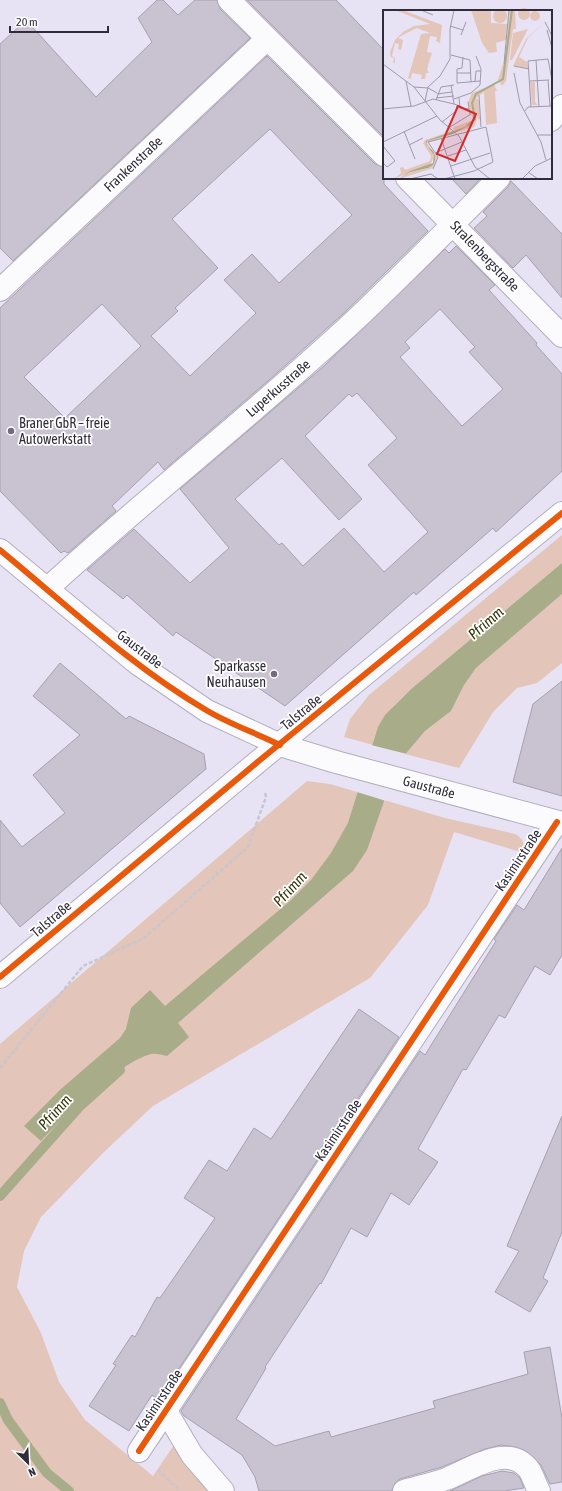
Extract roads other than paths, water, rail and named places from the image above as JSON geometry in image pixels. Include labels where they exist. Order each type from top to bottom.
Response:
[{"type":"street","points":[[229,0],[266,39],[383,154]]},
{"type":"street","name":"Frankenstraße","points":[[0,290],[266,39]]},
{"type":"street","points":[[552,119],[562,106]]},
{"type":"street","name":"Stralenbergstraße","points":[[408,179],[453,223],[562,336]]},
{"type":"street","name":"Luperkusstraße","points":[[48,589],[102,538],[352,322],[498,179]]},
{"type":"street","name":"Talstraße","points":[[0,977],[260,760],[562,513]]},
{"type":"street","name":"Gaustraße","points":[[0,550],[138,664],[207,711],[280,745],[336,762],[560,822]]},
{"type":"street","name":"Kasimirstraße","points":[[139,1451],[560,822]]},
{"type":"street","name":"Kasimirstraße","points":[[166,1411],[192,1455],[223,1491]]},
{"type":"street","points":[[404,1491],[446,1479],[487,1460],[501,1458],[513,1459],[530,1471],[538,1491]]},
{"type":"water","points":[[562,563],[562,594],[476,668],[464,685],[451,711],[425,731],[397,764],[367,850],[353,871],[178,1023],[189,1037],[167,1056],[151,1054],[124,1067],[93,1091],[41,1141],[24,1126],[61,1089],[120,1038],[126,1029],[131,1008],[150,990],[165,1006],[290,901],[311,880],[331,853],[348,823],[378,727],[385,715],[411,689]]},
{"type":"waterway","name":"Pfrimm","points":[[0,1196],[80,1106],[120,1070]]},
{"type":"waterway","name":"Pfrimm","points":[[0,1403],[8,1420],[47,1473],[69,1491]]},
{"type":"place","name":"Braner GbR – freie Autowerkstatt","points":[[11,431]]},
{"type":"place","name":"Sparkasse Neuhausen","points":[[274,674]]}]
